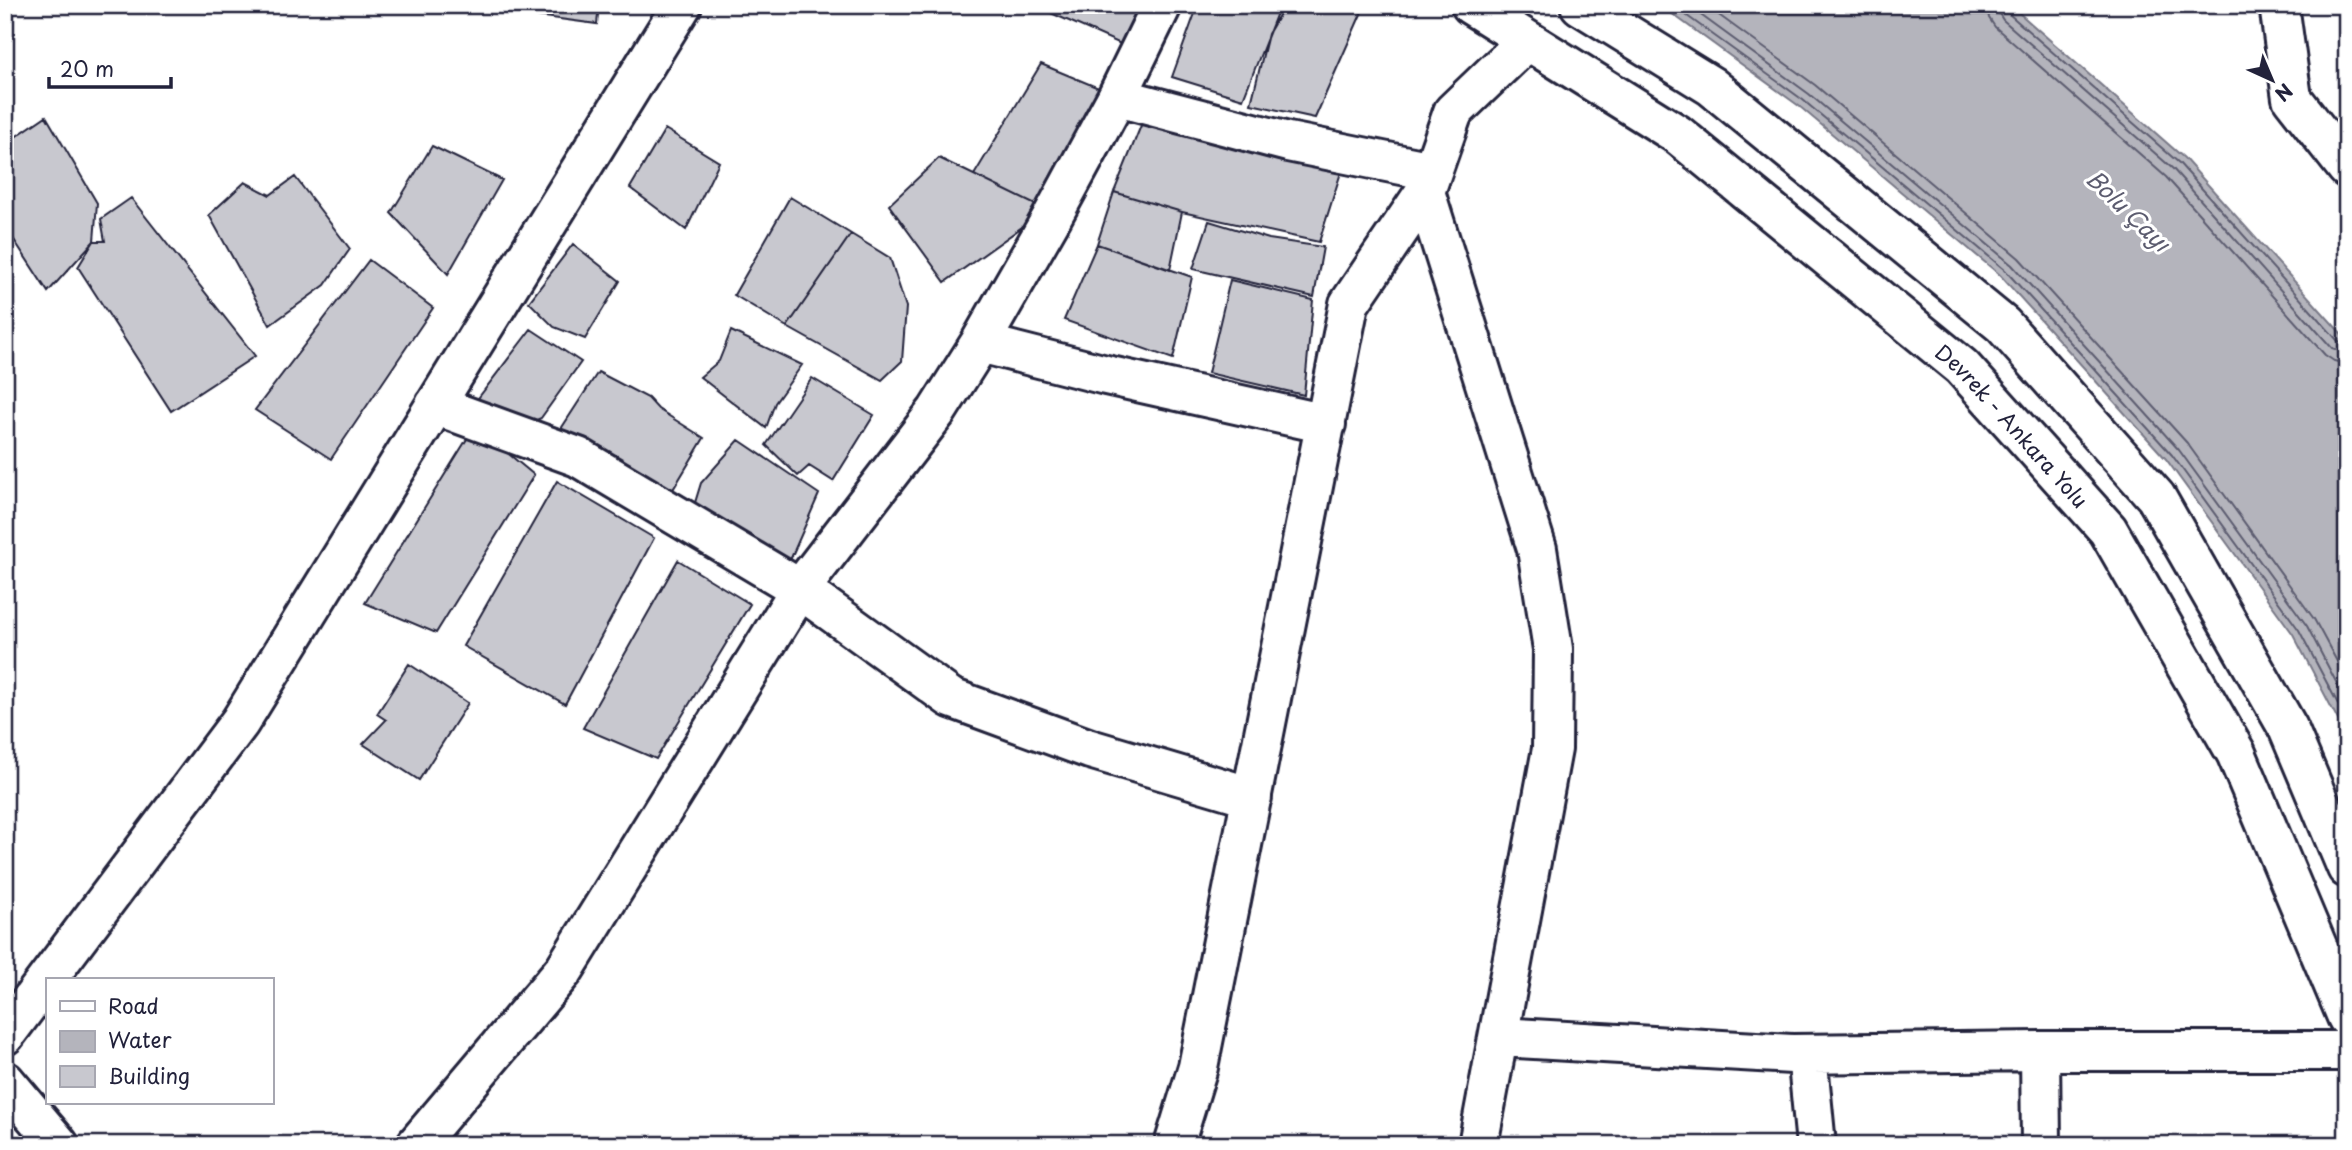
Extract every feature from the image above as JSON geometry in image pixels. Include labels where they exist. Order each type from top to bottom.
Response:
[{"type":"main road","points":[[48,978],[240,722],[682,5]]},
{"type":"main road","points":[[416,1145],[564,970],[800,589],[937,411],[980,343],[1052,217],[1162,5]]},
{"type":"main road","name":"Devrek - Ankara Yolu","points":[[1471,5],[1677,134],[1962,367],[2108,530],[2236,754],[2347,1017]]},
{"type":"main road","points":[[1580,5],[1711,86],[2003,325],[2156,496],[2288,728],[2347,868]]},
{"type":"main road","points":[[2279,5],[2292,98],[2347,168]]},
{"type":"main road","points":[[1174,1145],[1198,1067],[1349,304],[1428,181],[1453,112],[1528,41]]},
{"type":"main road","points":[[1116,97],[1428,181]]},
{"type":"main road","points":[[1428,181],[1537,550],[1553,649],[1552,749],[1478,1145]]},
{"type":"main road","points":[[980,343],[1106,375],[1326,424]]},
{"type":"main road","points":[[435,405],[578,457],[800,589],[951,698],[1090,749],[1252,797]]},
{"type":"main road","points":[[5,1035],[46,980]]},
{"type":"main road","points":[[1499,1037],[1807,1054],[2347,1051]]},
{"type":"main road","points":[[2040,1051],[2041,1145]]},
{"type":"main road","points":[[1807,1054],[1816,1145]]},
{"type":"main road","points":[[5,1081],[59,1145]]},
{"type":"water","name":"Bolu Çayı","points":[[1660,5],[2010,5],[2184,158],[2347,340],[2347,737],[2293,634],[2166,459],[2000,275],[1799,106]]},
{"type":"building","points":[[486,5],[599,5],[597,24],[486,9]]},
{"type":"building","points":[[1033,5],[1143,5],[1123,45]]},
{"type":"building","points":[[1198,5],[1280,5],[1243,99],[1172,77]]},
{"type":"building","points":[[1285,5],[1365,5],[1315,118],[1251,104],[1268,34]]},
{"type":"building","points":[[1041,64],[1106,91],[1046,210],[974,175]]},
{"type":"building","points":[[46,116],[97,203],[94,241],[48,292],[5,226],[5,144]]},
{"type":"building","points":[[1144,118],[1343,166],[1319,242],[1182,212],[1114,192]]},
{"type":"building","points":[[665,129],[719,162],[686,230],[630,188]]},
{"type":"building","points":[[432,146],[502,180],[448,274],[391,213]]},
{"type":"building","points":[[939,158],[1046,210],[945,282],[889,205]]},
{"type":"building","points":[[295,177],[350,249],[325,285],[270,325],[209,215],[245,182],[270,195]]},
{"type":"building","points":[[1114,192],[1182,212],[1170,270],[1097,244]]},
{"type":"building","points":[[790,197],[851,234],[787,327],[734,295]]},
{"type":"building","points":[[131,198],[255,356],[171,411],[78,267],[94,241],[105,241],[101,219]]},
{"type":"building","points":[[1209,221],[1269,239],[1323,247],[1314,297],[1193,269]]},
{"type":"building","points":[[851,234],[890,258],[906,307],[902,361],[882,380],[787,327]]},
{"type":"building","points":[[573,244],[620,281],[585,339],[554,327],[529,302]]},
{"type":"building","points":[[1097,244],[1192,277],[1173,359],[1064,320]]},
{"type":"building","points":[[369,260],[433,308],[331,459],[255,410]]},
{"type":"building","points":[[1230,280],[1313,300],[1304,395],[1208,373]]},
{"type":"building","points":[[531,329],[581,362],[541,418],[519,428],[476,401]]},
{"type":"building","points":[[731,331],[802,365],[775,403],[766,428],[700,377],[719,361]]},
{"type":"building","points":[[598,372],[648,398],[658,409],[704,438],[663,506],[557,435]]},
{"type":"building","points":[[812,378],[874,415],[833,481],[809,466],[798,476],[766,445]]},
{"type":"building","points":[[475,426],[534,475],[436,633],[365,603]]},
{"type":"building","points":[[739,440],[819,494],[784,574],[690,519],[701,483]]},
{"type":"building","points":[[557,481],[654,538],[565,704],[463,646]]},
{"type":"building","points":[[678,560],[750,604],[656,759],[583,728]]},
{"type":"building","points":[[409,664],[468,703],[419,780],[363,744],[386,720],[377,714]]}]
